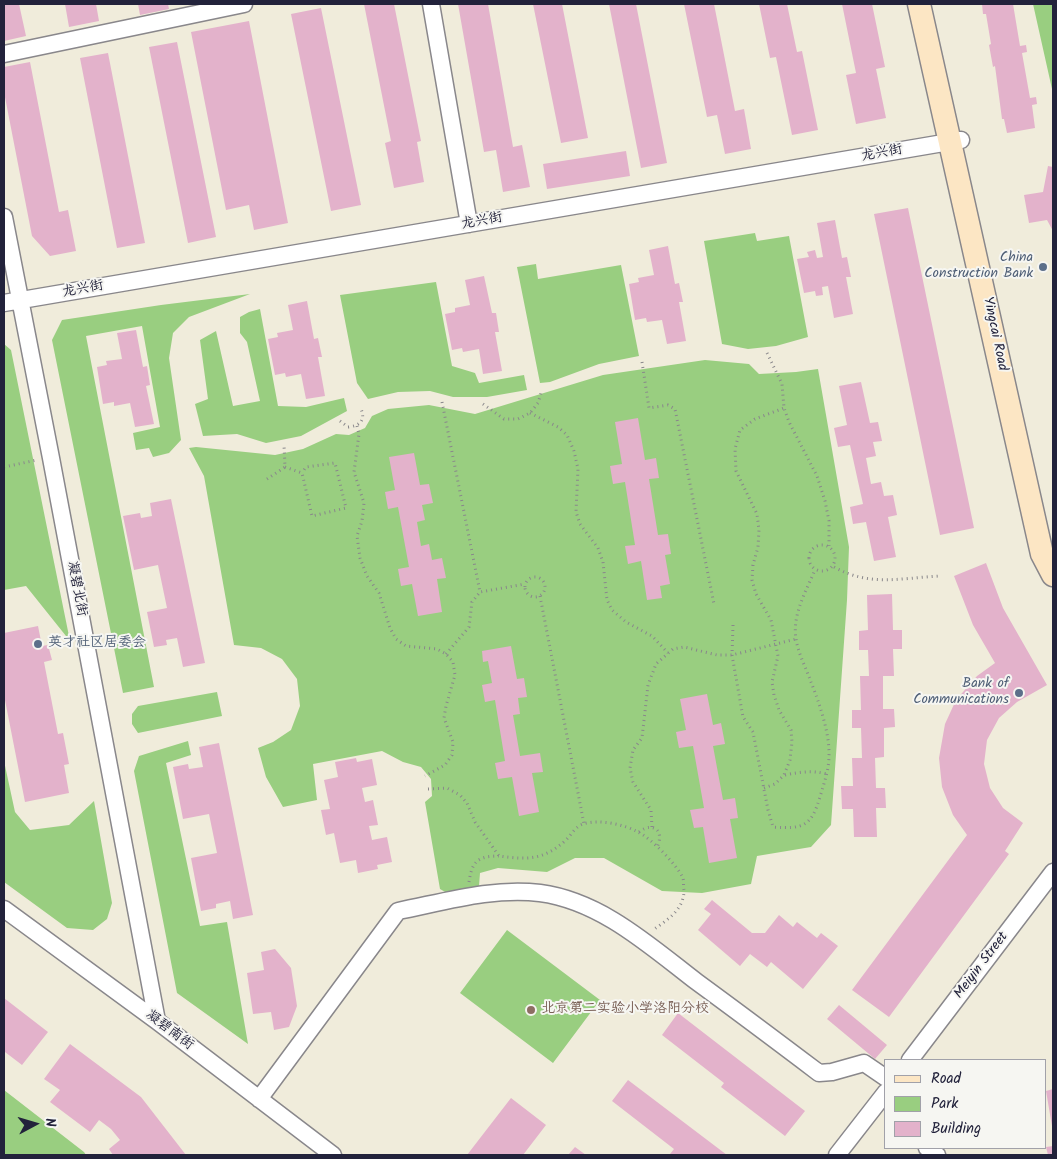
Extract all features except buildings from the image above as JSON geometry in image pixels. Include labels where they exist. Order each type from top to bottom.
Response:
[{"type":"main road","name":"Yingcai Road","points":[[919,4],[956,141],[1053,553]]},
{"type":"main road","name":"Yingcai Road","points":[[930,4],[956,141],[1042,554],[1053,575]]},
{"type":"street","points":[[4,54],[244,4]]},
{"type":"street","points":[[431,4],[469,224]]},
{"type":"street","name":"龙兴街","points":[[4,303],[956,141]]},
{"type":"street","name":"凝碧北街","points":[[4,217],[157,1021]]},
{"type":"street","name":"Meiyin Street","points":[[911,1059],[1053,872]]},
{"type":"street","points":[[259,1099],[398,911],[474,896],[512,891],[555,896],[578,902],[605,915],[819,1072],[832,1072],[864,1063],[884,1077]]},
{"type":"street","name":"凝碧南街","points":[[4,909],[157,1021],[332,1155]]},
{"type":"street","points":[[837,1155],[880,1112],[884,1099]]},
{"type":"path","points":[[767,353],[782,384],[784,408],[789,422],[816,476],[825,501],[829,521],[829,546],[836,555],[834,567]]},
{"type":"path","points":[[642,362],[649,408],[668,405],[675,409],[714,604]]},
{"type":"path","points":[[483,404],[504,419],[518,419],[530,413],[538,403],[542,390]]},
{"type":"path","points":[[442,402],[480,592]]},
{"type":"path","points":[[764,788],[775,784],[784,776],[790,760],[791,730],[779,710],[774,695],[772,682],[778,656],[776,643],[771,620],[756,594],[752,580],[753,565],[758,547],[759,530],[757,514],[736,471],[735,449],[740,430],[755,419],[784,408]]},
{"type":"path","points":[[340,421],[348,427],[357,426],[362,422],[363,415],[361,409]]},
{"type":"path","points":[[530,413],[558,427],[567,435],[574,451],[578,470],[576,512],[580,524],[598,548],[603,562],[607,600],[612,610],[626,622],[652,636],[668,653]]},
{"type":"path","points":[[357,426],[357,450],[354,472],[364,503],[362,521],[357,536],[360,558],[367,576],[379,594],[390,628],[396,639],[406,646],[437,649],[446,654],[453,662],[455,676],[444,718],[453,742],[452,755],[445,765],[425,776]]},
{"type":"path","points":[[284,445],[285,467]]},
{"type":"path","points":[[4,467],[51,458]]},
{"type":"path","points":[[335,463],[346,508],[312,516],[302,473],[306,467],[335,463]]},
{"type":"path","points":[[285,467],[302,473]]},
{"type":"path","points":[[267,479],[285,467]]},
{"type":"path","points":[[829,546],[818,544],[810,551],[808,561],[814,570],[825,572],[834,567]]},
{"type":"path","points":[[834,567],[865,579],[883,580],[940,576]]},
{"type":"path","points":[[732,625],[732,655],[743,717],[753,732],[773,827],[794,828],[808,823],[816,809],[827,774],[830,756],[827,736],[813,685],[796,638],[796,623],[800,604],[814,570]]},
{"type":"path","points":[[446,654],[469,627],[472,602],[480,592],[525,584],[530,578],[538,576],[544,582],[545,590],[540,596],[532,597],[526,592],[525,584]]},
{"type":"path","points":[[540,596],[584,824]]},
{"type":"path","points":[[652,827],[651,810],[633,782],[630,768],[633,750],[642,738],[648,684],[656,664],[673,649],[684,647],[717,655],[732,655],[753,651],[796,638]]},
{"type":"path","points":[[784,776],[801,772],[827,774]]},
{"type":"path","points":[[428,789],[448,788],[460,795],[467,803],[475,822],[499,856]]},
{"type":"path","points":[[474,896],[469,884],[471,868],[478,860],[487,856],[534,858],[550,853],[580,824],[605,822],[639,832],[672,863],[683,879],[684,895],[678,911],[640,939]]},
{"type":"path","points":[[639,832],[645,827],[652,827],[659,832],[660,840],[657,847]]},
{"type":"green space","points":[[1033,4],[1053,4],[1053,90],[1052,89]]},
{"type":"green space","points":[[755,233],[757,241],[789,236],[808,337],[776,346],[748,349],[722,344],[704,241]]},
{"type":"green space","points":[[536,264],[538,279],[621,265],[639,356],[599,364],[550,382],[540,383],[517,267]]},
{"type":"green space","points":[[436,282],[452,366],[475,373],[479,383],[524,375],[527,390],[487,397],[453,397],[430,391],[398,392],[368,399],[357,383],[340,295]]},
{"type":"green space","points":[[250,294],[189,317],[173,333],[169,358],[181,440],[169,453],[153,457],[149,448],[136,450],[133,433],[160,427],[142,326],[86,336],[154,687],[123,693],[52,340],[62,320]]},
{"type":"green space","points":[[260,309],[278,406],[306,407],[344,398],[347,411],[301,436],[266,443],[237,434],[203,436],[195,404],[208,399],[200,340],[216,331],[233,406],[260,401],[247,342],[240,333],[240,317]]},
{"type":"green space","points":[[4,344],[11,350],[70,641],[26,586],[4,590]]},
{"type":"green space","points":[[705,360],[749,364],[759,374],[818,369],[849,547],[831,825],[811,847],[757,856],[751,884],[702,893],[662,891],[604,858],[575,858],[547,872],[498,868],[480,873],[479,886],[447,893],[440,889],[425,802],[432,796],[431,779],[421,767],[403,762],[382,751],[313,764],[317,800],[283,807],[266,777],[258,748],[273,742],[291,730],[300,706],[297,679],[282,659],[261,648],[234,645],[204,476],[189,448],[196,447],[275,455],[303,449],[336,434],[349,435],[365,428],[372,416],[388,409],[429,405],[475,414],[603,375]]},
{"type":"green space","points":[[217,692],[222,716],[138,733],[132,724],[132,714],[138,706]]},
{"type":"green space","points":[[188,741],[191,755],[166,763],[200,926],[227,922],[248,1044],[177,993],[134,771],[139,756]]},
{"type":"green space","points":[[4,761],[15,812],[30,830],[69,825],[94,801],[112,903],[107,919],[93,930],[67,928],[4,882]]},
{"type":"green space","points":[[507,930],[600,1000],[553,1063],[460,993]]},
{"type":"green space","points":[[4,1090],[84,1152],[86,1155],[4,1155]]},
{"type":"place","name":"China Construction Bank","points":[[1043,267]]},
{"type":"place","name":"英才社区居委会","points":[[38,644]]},
{"type":"place","name":"Bank of Communications","points":[[1019,693]]},
{"type":"place","name":"北京第二实验小学洛阳分校","points":[[531,1010]]}]
